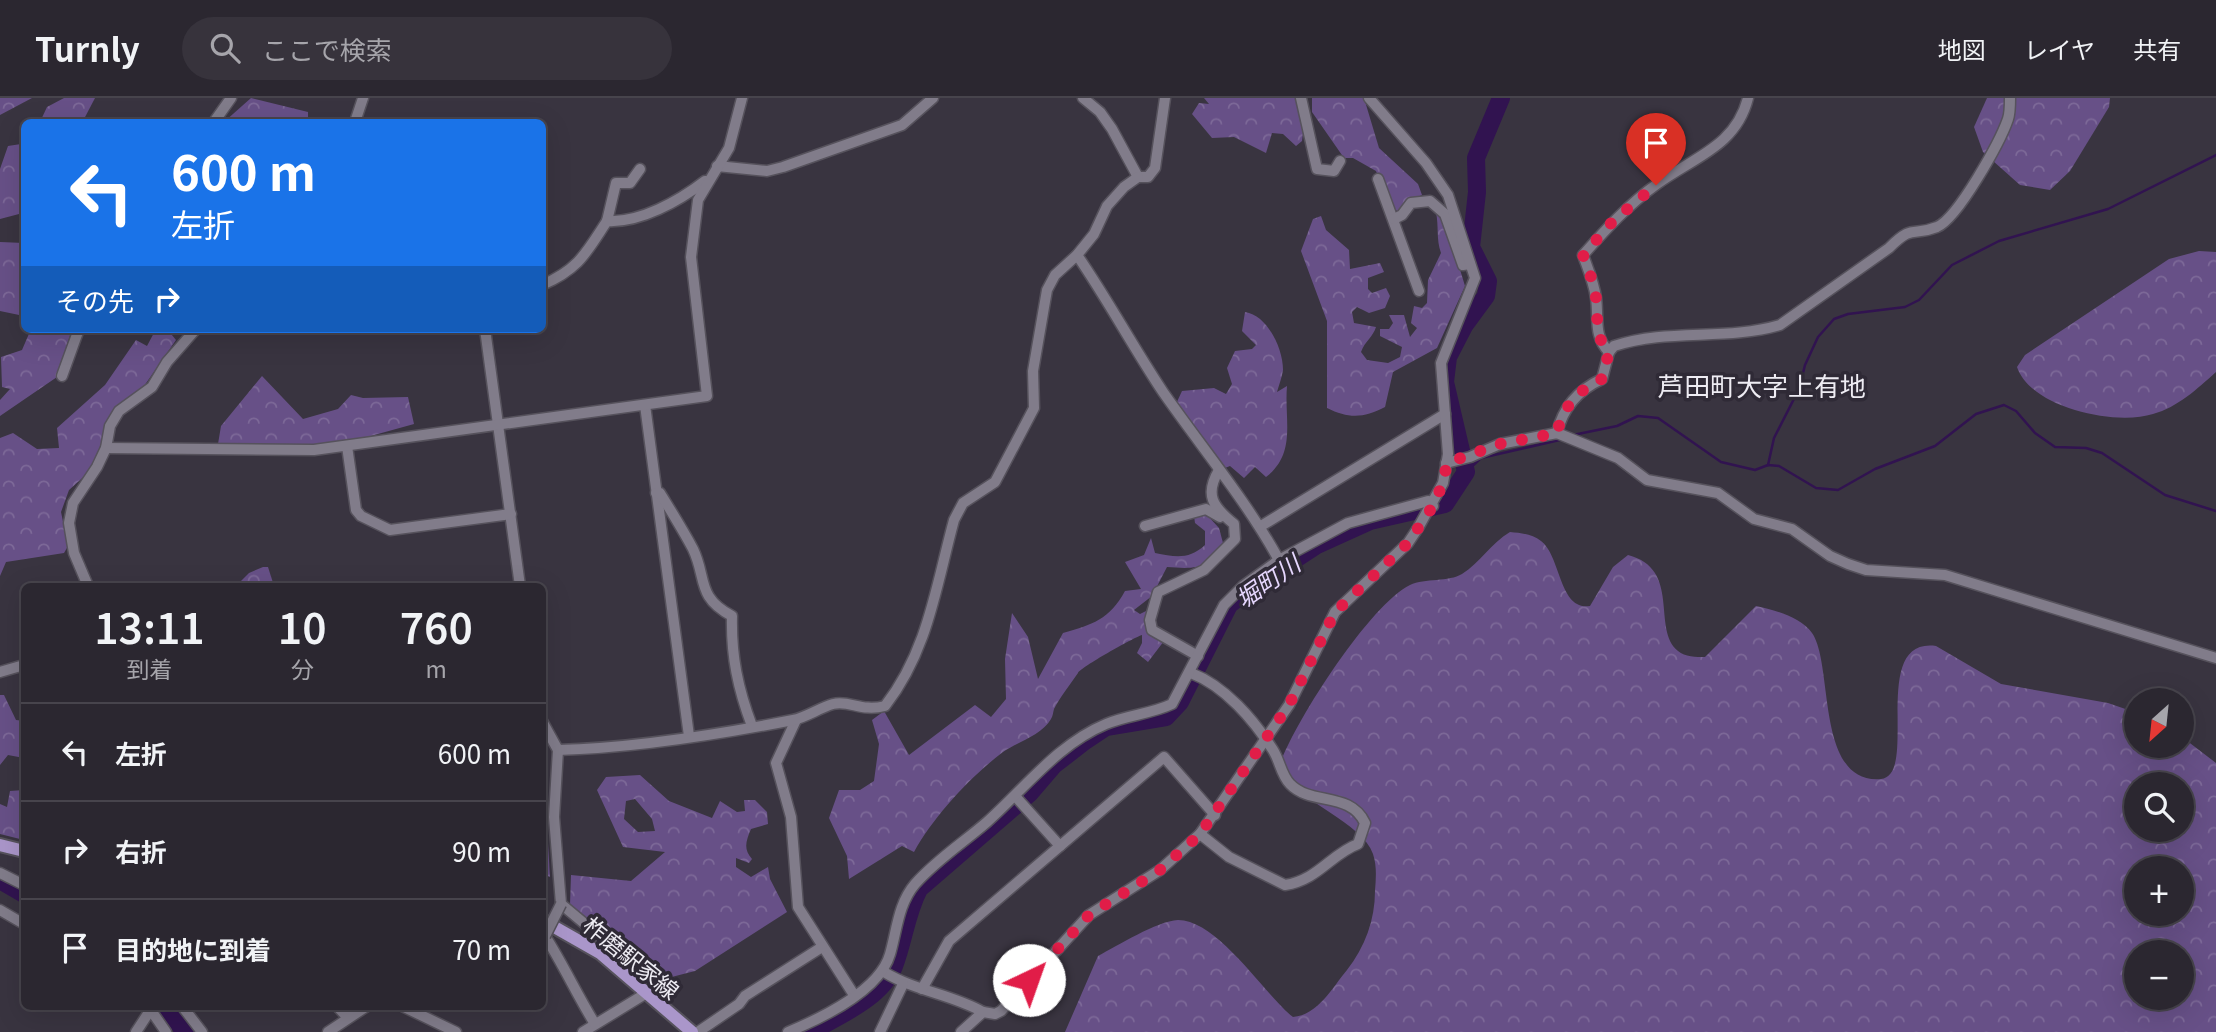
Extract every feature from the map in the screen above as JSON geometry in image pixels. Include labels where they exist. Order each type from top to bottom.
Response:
[{"type":"main road","points":[[0,845],[21,850]]},
{"type":"main road","name":"柞磨駅家線","points":[[546,922],[600,953],[691,1032]]},
{"type":"street","points":[[216,119],[231,98]]},
{"type":"street","points":[[356,119],[363,98]]},
{"type":"street","points":[[106,448],[314,450],[708,396],[691,257],[698,200],[729,148],[742,98]]},
{"type":"street","points":[[718,166],[767,171],[783,167],[902,125],[933,98]]},
{"type":"street","points":[[1083,98],[1100,112],[1112,128],[1138,177]]},
{"type":"street","points":[[558,750],[593,749],[796,720],[834,704],[868,710],[885,706],[913,666],[922,645],[954,520],[963,503],[995,482],[1034,408],[1032,371],[1046,290],[1055,275],[1077,255],[1094,234],[1107,206],[1124,187],[1138,177],[1148,177],[1155,169],[1166,98]]},
{"type":"street","points":[[1301,98],[1317,169],[1334,171],[1340,161]]},
{"type":"street","points":[[884,972],[901,983],[960,999],[983,1012],[995,1014],[1002,1011],[1089,915],[1160,870],[1200,834],[1289,705],[1335,612],[1408,543],[1433,506],[1443,483],[1447,458],[1441,363],[1475,278],[1448,195],[1426,163],[1369,98]]},
{"type":"street","points":[[1609,352],[1602,344],[1597,330],[1596,300],[1583,255],[1613,221],[1656,185],[1723,144],[1737,126],[1748,98]]},
{"type":"street","points":[[1557,433],[1561,415],[1583,387],[1602,379],[1609,352],[1614,346],[1657,335],[1759,331],[1780,325],[1889,248],[1905,232],[1937,227],[1952,214],[1998,141],[2009,117],[2010,98]]},
{"type":"street","points":[[546,283],[564,276],[580,263],[607,221],[616,183],[630,183],[640,169]]},
{"type":"street","points":[[607,221],[621,222],[670,203],[711,176]]},
{"type":"street","points":[[1378,179],[1419,291]]},
{"type":"street","points":[[1394,219],[1402,215],[1411,203],[1430,201],[1445,214],[1463,265],[1471,264]]},
{"type":"street","points":[[1077,255],[1113,307],[1163,392],[1261,526],[1279,560]]},
{"type":"street","points":[[62,376],[78,333]]},
{"type":"street","points":[[87,583],[74,553],[69,523],[73,503],[97,467],[106,448],[110,426],[119,411],[152,387],[167,362],[192,333]]},
{"type":"street","points":[[486,333],[520,583]]},
{"type":"street","points":[[645,405],[689,736]]},
{"type":"street","points":[[1261,526],[1445,414]]},
{"type":"street","points":[[1447,458],[1557,433],[1618,458],[1647,480],[1718,493],[1754,519],[1792,529],[1830,556],[1848,564],[1866,570],[1945,575],[2216,658]]},
{"type":"street","points":[[347,446],[356,510],[361,516],[390,530],[511,514]]},
{"type":"street","points":[[1198,656],[1152,630],[1150,620],[1158,592],[1204,570],[1235,539],[1234,524],[1210,499],[1212,483],[1219,470]]},
{"type":"street","points":[[656,494],[660,493],[694,552],[700,580],[711,600],[719,609],[732,616],[732,645],[738,690],[752,726]]},
{"type":"street","points":[[788,1032],[819,1020],[884,972],[900,909],[913,886],[1015,796],[1045,765],[1079,738],[1107,723],[1172,704],[1191,673],[1224,605],[1279,560],[1348,523],[1428,501],[1433,506]]},
{"type":"street","points":[[1144,526],[1206,509],[1217,518],[1224,516]]},
{"type":"street","points":[[0,672],[21,666]]},
{"type":"street","points":[[1191,673],[1203,678],[1234,700],[1274,751],[1290,784],[1301,792],[1348,804],[1360,813],[1365,823],[1358,844],[1348,848],[1316,874],[1285,885],[1230,857],[1200,834]]},
{"type":"street","points":[[796,720],[776,763],[791,817],[798,907],[854,995]]},
{"type":"street","points":[[546,728],[558,750],[554,817],[561,904],[546,934]]},
{"type":"street","points":[[922,989],[949,941],[1164,757],[1214,815]]},
{"type":"street","points":[[1015,796],[1060,846]]},
{"type":"street","points":[[0,873],[21,884]]},
{"type":"street","points":[[561,904],[652,980],[652,987],[645,993],[583,1032]]},
{"type":"street","points":[[0,910],[21,922]]},
{"type":"street","points":[[546,938],[561,961],[566,978],[594,1024]]},
{"type":"street","points":[[698,1032],[739,1004],[745,996],[822,947]]},
{"type":"street","points":[[880,1032],[901,983]]},
{"type":"street","points":[[136,1032],[149,1010]]},
{"type":"street","points":[[151,1010],[166,1032]]},
{"type":"street","points":[[185,1010],[202,1032]]},
{"type":"street","points":[[341,1010],[348,1018]]},
{"type":"street","points":[[328,1032],[361,1010]]},
{"type":"street","points":[[409,1010],[456,1032]]},
{"type":"street","points":[[961,1032],[983,1012]]},
{"type":"green space","points":[[0,98],[32,98],[0,115]]},
{"type":"green space","points":[[64,98],[95,98],[84,119],[41,119],[47,107]]},
{"type":"green space","points":[[251,98],[308,112],[308,119],[227,119]]},
{"type":"green space","points":[[1204,98],[1296,98],[1304,126],[1302,141],[1296,146],[1283,134],[1272,133],[1266,153],[1234,137],[1212,138],[1192,114],[1199,103],[1209,104]]},
{"type":"green space","points":[[1312,98],[1364,98],[1379,148],[1418,184],[1422,195],[1408,201],[1399,213],[1389,203],[1376,171],[1353,158],[1344,158],[1312,112]]},
{"type":"green space","points":[[1987,98],[2110,98],[2109,107],[2070,171],[2050,190],[2020,185],[1983,152],[1974,127]]},
{"type":"green space","points":[[21,144],[21,210],[19,214],[0,219],[0,169],[8,146]]},
{"type":"green space","points":[[1436,212],[1448,230],[1465,286],[1437,348],[1393,372],[1385,407],[1356,416],[1327,408],[1327,321],[1301,251],[1313,219],[1321,216],[1326,230],[1349,250],[1350,269],[1380,263],[1384,272],[1368,278],[1368,289],[1372,293],[1386,288],[1390,296],[1385,308],[1369,313],[1357,307],[1352,312],[1354,323],[1376,327],[1361,352],[1367,360],[1388,363],[1400,357],[1402,347],[1380,336],[1380,329],[1389,329],[1393,323],[1389,315],[1404,315],[1410,337],[1417,328],[1411,323],[1414,306],[1422,308],[1427,303],[1428,280],[1441,253]]},
{"type":"green space","points":[[0,242],[21,243],[21,315],[0,311]]},
{"type":"green space","points":[[2199,251],[2216,252],[2216,372],[2187,397],[2153,414],[2137,417],[2097,415],[2056,403],[2025,381],[2017,367],[2025,355],[2169,259]]},
{"type":"green space","points":[[1245,312],[1260,319],[1272,334],[1280,352],[1283,370],[1277,392],[1287,386],[1285,447],[1276,468],[1266,477],[1255,467],[1244,478],[1230,466],[1225,468],[1176,404],[1182,391],[1214,388],[1226,394],[1232,384],[1227,368],[1235,351],[1252,349],[1256,345],[1242,331]]},
{"type":"green space","points":[[29,333],[71,333],[57,377],[0,416],[0,400],[10,389],[2,387],[1,357],[22,350]]},
{"type":"green space","points":[[154,333],[170,333],[176,340],[142,389],[118,405],[89,472],[69,490],[61,512],[68,546],[64,553],[6,562],[0,576],[0,438],[13,433],[37,449],[59,448],[57,428],[105,385],[136,340],[147,346]]},
{"type":"green space","points":[[262,376],[303,419],[338,409],[351,395],[363,398],[408,397],[414,424],[349,442],[295,446],[218,444],[221,426]]},
{"type":"green space","points":[[1207,515],[1219,528],[1223,543],[1218,552],[1201,566],[1167,567],[1152,596],[1134,610],[1140,614],[1150,609],[1147,621],[1164,641],[1148,662],[1137,653],[1142,643],[1142,635],[1081,670],[1054,709],[1047,725],[1003,752],[978,773],[942,811],[914,852],[902,846],[849,879],[847,856],[829,818],[839,790],[860,790],[874,781],[879,744],[872,720],[884,711],[909,755],[975,705],[991,717],[1006,699],[1005,659],[1012,613],[1028,637],[1038,679],[1063,633],[1099,620],[1113,608],[1125,591],[1141,589],[1125,562],[1144,555],[1151,538],[1155,553],[1182,556],[1199,550],[1205,545],[1205,531],[1195,523],[1194,516]]},
{"type":"green space","points":[[1510,532],[1530,535],[1541,541],[1548,548],[1572,600],[1580,605],[1590,606],[1613,567],[1628,555],[1645,562],[1655,573],[1660,586],[1670,641],[1678,651],[1687,656],[1705,657],[1756,606],[1794,618],[1812,633],[1819,648],[1836,744],[1845,763],[1860,776],[1881,779],[1892,772],[1896,755],[1899,683],[1904,662],[1916,649],[1936,646],[2001,684],[2108,703],[2124,709],[2124,758],[2194,758],[2194,746],[2216,763],[2216,1032],[1065,1032],[1098,956],[1148,929],[1169,921],[1193,923],[1209,932],[1240,960],[1293,1017],[1310,1011],[1324,1000],[1353,961],[1368,933],[1375,902],[1374,859],[1367,843],[1357,832],[1287,781],[1278,770],[1285,751],[1333,669],[1374,616],[1393,597],[1410,585],[1462,574]]},
{"type":"green space","points":[[268,567],[273,583],[239,583],[249,573]]},
{"type":"green space","points":[[0,695],[4,695],[16,720],[21,721],[21,757],[8,755],[0,765]]},
{"type":"green space","points":[[640,775],[669,801],[712,818],[720,801],[737,812],[745,811],[744,800],[755,800],[767,812],[768,824],[751,829],[746,845],[752,859],[749,863],[736,858],[736,867],[751,877],[768,867],[770,879],[787,912],[695,971],[656,981],[570,905],[571,875],[631,881],[665,852],[623,847],[597,790],[606,777]],"holes":[[[635,799],[652,819],[655,831],[638,832],[624,819],[626,801]]]},
{"type":"green space","points":[[21,790],[21,839],[0,834],[0,804],[7,807],[10,791]]},
{"type":"green space","points":[[546,810],[550,877],[546,875]]},
{"type":"waterway","name":"堀町川","points":[[810,1032],[846,1013],[880,988],[894,966],[919,889],[1030,793],[1054,765],[1106,727],[1166,717],[1180,702],[1229,605],[1317,545],[1370,521],[1445,504],[1466,472],[1445,382],[1448,357],[1464,326],[1486,296],[1488,281],[1471,247],[1477,192],[1476,158],[1501,98]]},
{"type":"waterway","points":[[1768,465],[1774,438],[1799,389],[1805,365],[1818,337],[1834,319],[1848,314],[1905,307],[1919,300],[1952,265],[1999,241],[2108,209],[2216,155]]},
{"type":"waterway","points":[[1573,435],[1617,426],[1638,416],[1658,418],[1721,462],[1755,470],[1768,465],[1779,466],[1816,488],[1838,490],[1875,469],[1935,446],[1976,414],[2004,405],[2016,411],[2035,433],[2055,447],[2086,448],[2102,453],[2165,495],[2216,511]]},
{"type":"waterway","points":[[1466,472],[1481,458],[1564,439]]},
{"type":"waterway","points":[[0,880],[21,892]]},
{"type":"waterway","points":[[168,1010],[185,1032]]},
{"type":"district","name":"芦田町大字上有地","points":[[1762,384]]},
{"type":"route","points":[[1029,980],[1089,915],[1160,870],[1200,834],[1289,705],[1335,612],[1408,543],[1433,506],[1443,483],[1447,463],[1470,457],[1500,444],[1557,433],[1561,415],[1583,387],[1602,379],[1609,352],[1602,344],[1597,330],[1596,300],[1583,255],[1613,221],[1656,185]]}]
